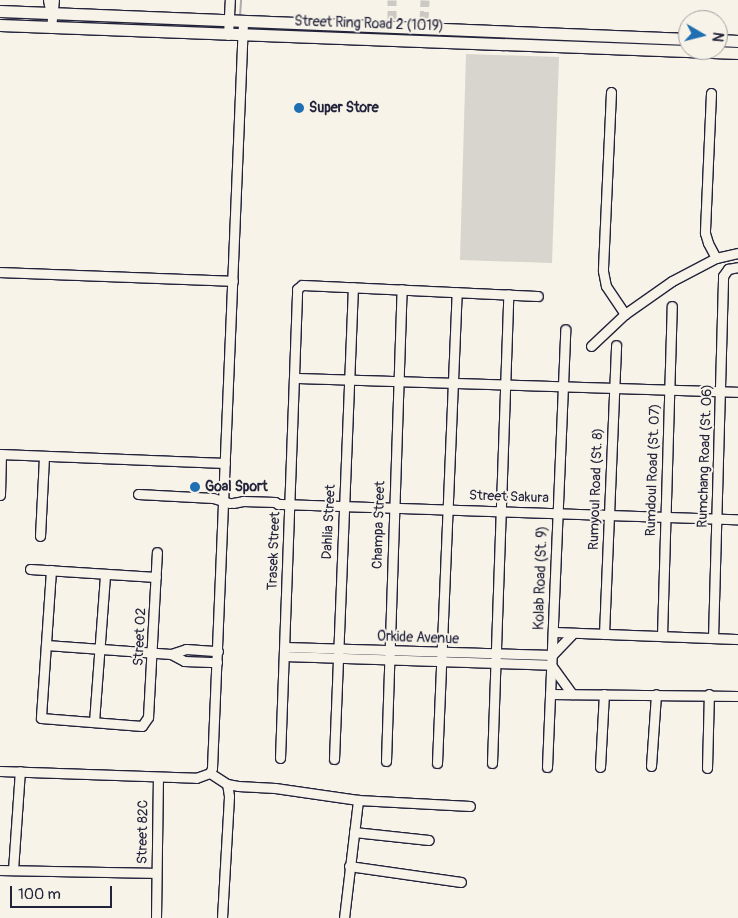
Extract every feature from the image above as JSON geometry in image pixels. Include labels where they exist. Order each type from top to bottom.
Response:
[{"type":"main road","name":"Street Ring Road 2 (1019)","points":[[0,11],[243,22],[424,24],[678,38]]},
{"type":"main road","name":"Street Ring Road 2 (1019)","points":[[0,24],[51,28],[738,53]]},
{"type":"street","points":[[48,0],[51,28]]},
{"type":"street","points":[[51,14],[54,0]]},
{"type":"street","points":[[228,34],[230,0]]},
{"type":"street","points":[[210,773],[213,763],[217,662],[228,503],[225,464],[243,22]]},
{"type":"street","points":[[424,24],[424,41]]},
{"type":"street","points":[[611,92],[603,271],[606,286],[625,314]]},
{"type":"street","points":[[711,93],[705,233],[716,258]]},
{"type":"street","points":[[591,346],[625,314],[672,281],[716,258],[738,253]]},
{"type":"street","name":"Rumchang Road (St. 06)","points":[[713,638],[724,276],[728,269],[738,267]]},
{"type":"street","points":[[0,272],[233,281]]},
{"type":"street","name":"Trasek Street","points":[[280,758],[297,289],[299,286],[353,287]]},
{"type":"street","points":[[353,287],[538,296]]},
{"type":"street","name":"Dahlia Street","points":[[334,759],[353,287]]},
{"type":"street","name":"Champa Street","points":[[386,761],[388,655],[402,289]]},
{"type":"street","points":[[437,763],[457,292]]},
{"type":"street","points":[[492,763],[508,294]]},
{"type":"street","name":"Rumdoul Road (St. 07)","points":[[662,636],[672,306]]},
{"type":"street","name":"Kolab Road (St. 9)","points":[[547,767],[565,329]]},
{"type":"street","name":"Rumyoul Road (St. 8)","points":[[604,634],[616,345]]},
{"type":"street","points":[[294,378],[738,392]]},
{"type":"street","points":[[0,495],[1,454],[225,464]]},
{"type":"street","points":[[40,536],[44,456]]},
{"type":"street","name":"Street Sakura","points":[[138,494],[213,498],[243,506],[289,504],[394,506],[738,519]]},
{"type":"street","name":"Street Sakura","points":[[228,503],[243,501],[275,502],[278,504]]},
{"type":"street","name":"Street 02","points":[[94,722],[142,726],[146,722],[153,653],[157,552]]},
{"type":"street","points":[[30,569],[156,576]]},
{"type":"street","points":[[51,570],[42,718],[94,722],[105,574]]},
{"type":"street","points":[[553,632],[738,639]]},
{"type":"street","points":[[572,694],[551,660],[573,632]]},
{"type":"street","points":[[46,646],[171,654],[186,649],[218,651]]},
{"type":"street","name":"Orkide Avenue","points":[[284,652],[551,660]]},
{"type":"street","points":[[171,654],[184,661],[217,662]]},
{"type":"street","points":[[550,694],[709,694],[738,696]]},
{"type":"street","points":[[600,767],[604,694]]},
{"type":"street","points":[[652,766],[656,694]]},
{"type":"street","points":[[707,768],[709,694]]},
{"type":"street","points":[[0,770],[196,778],[210,773]]},
{"type":"street","points":[[13,870],[20,771]]},
{"type":"street","points":[[210,773],[227,784],[358,800],[470,806]]},
{"type":"street","name":"Street 82C","points":[[156,918],[158,777]]},
{"type":"street","points":[[222,918],[229,796],[227,784]]},
{"type":"street","points":[[344,918],[358,800]]},
{"type":"street","points":[[354,832],[428,840]]},
{"type":"street","points":[[349,866],[461,882]]},
{"type":"street","points":[[0,870],[156,873]]},
{"type":"shaded area","points":[[466,54],[559,57],[552,263],[460,260]]},
{"type":"waterway","points":[[240,16],[241,0]]},
{"type":"tunnel","points":[[392,0],[392,19]]},
{"type":"tunnel","points":[[424,20],[425,0]]},
{"type":"place","name":"Super Store","points":[[299,108]]},
{"type":"place","name":"Goal Sport","points":[[195,487]]}]
